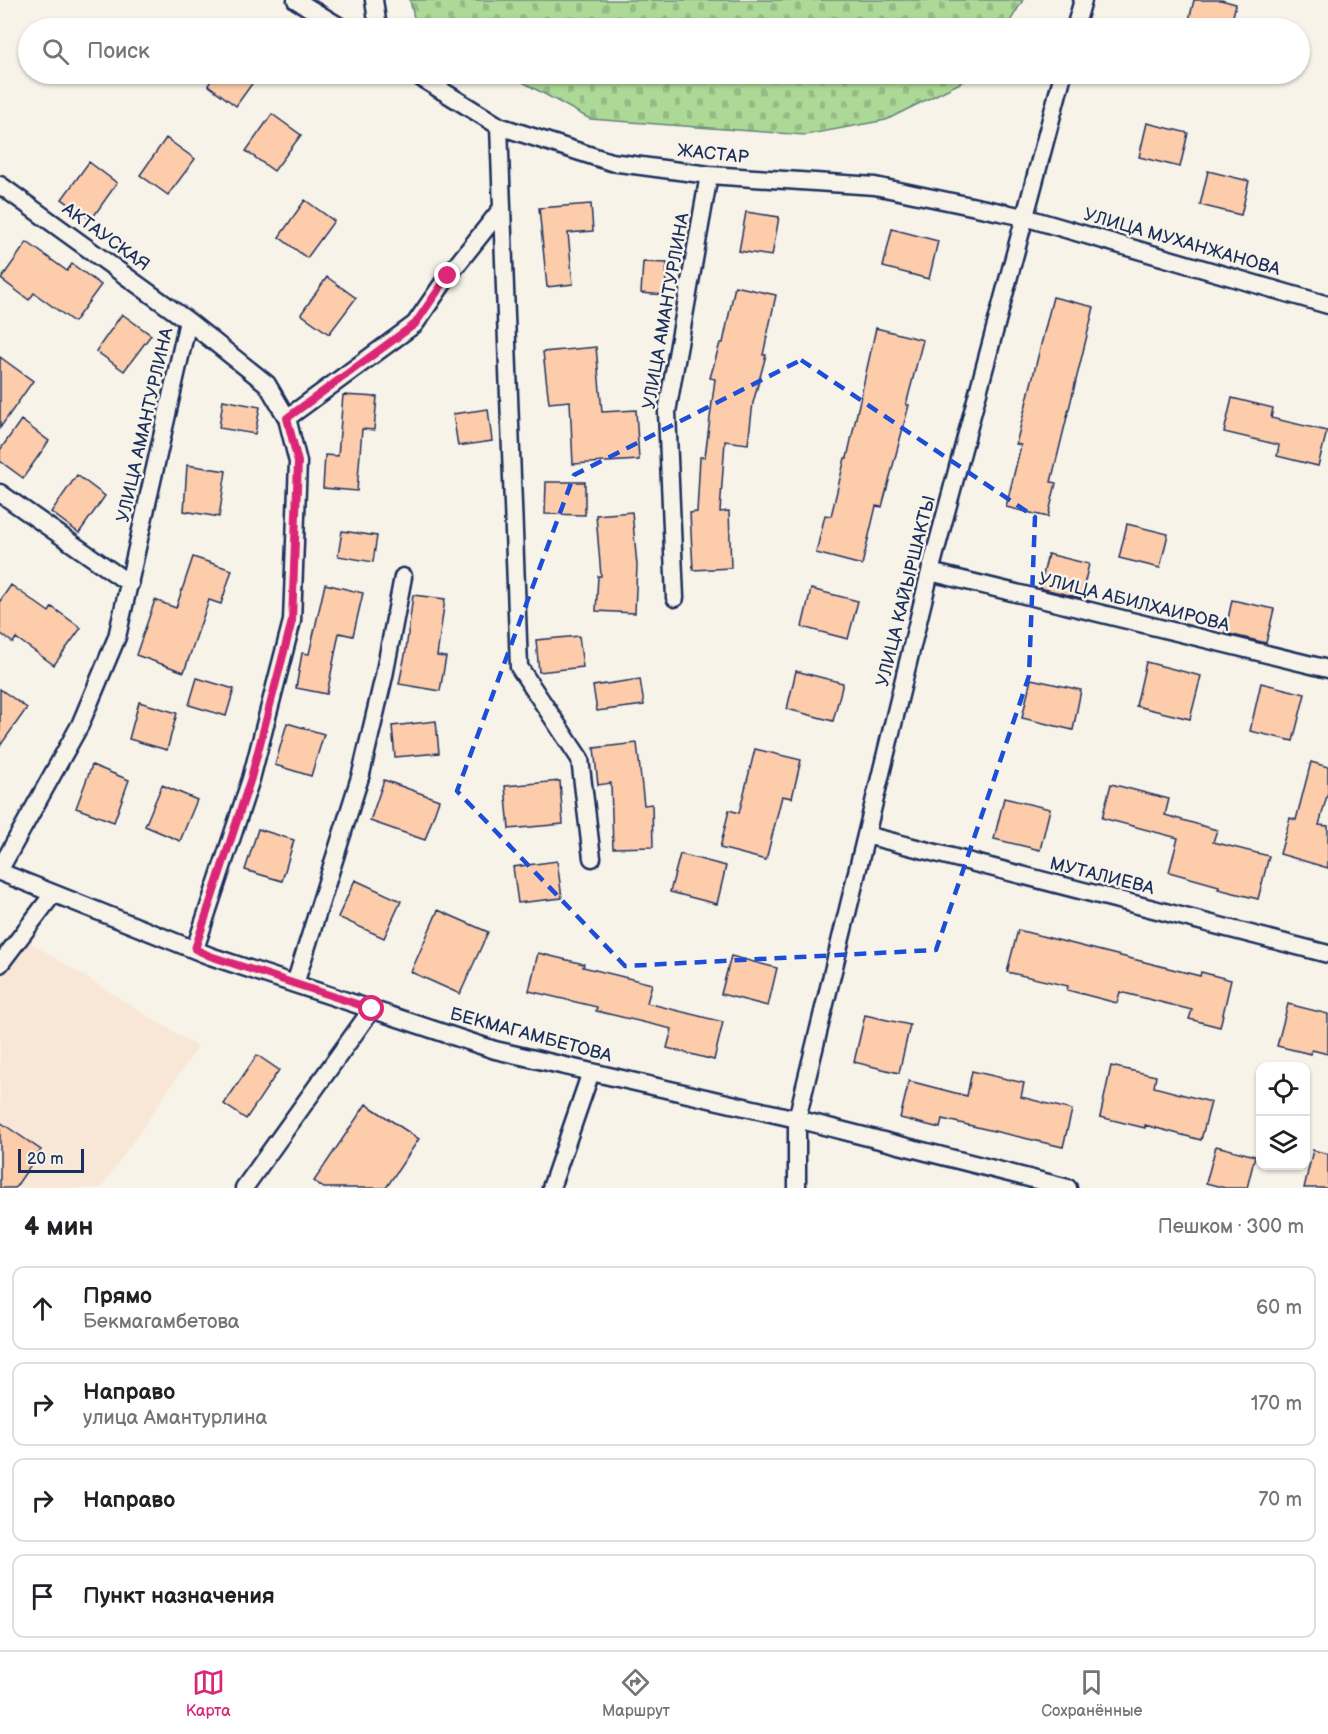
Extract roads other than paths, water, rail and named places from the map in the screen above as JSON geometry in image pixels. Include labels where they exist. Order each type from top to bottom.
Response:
[{"type":"street","points":[[296,0],[326,18]]},
{"type":"street","points":[[374,0],[377,18]]},
{"type":"street","points":[[1078,18],[1083,0]]},
{"type":"street","name":"ЖАСТАР","points":[[430,84],[499,126],[611,162],[709,175],[875,186],[1024,217]]},
{"type":"street","name":"УЛИЦА КАЙЫРШАКТЫ","points":[[797,1188],[797,1119],[930,572],[1060,84]]},
{"type":"street","points":[[499,126],[519,667],[580,759],[592,858]]},
{"type":"street","name":"УЛИЦА АМАНТУРЛИНА","points":[[675,598],[667,412],[709,175]]},
{"type":"street","name":"АКТАУСКАЯ","points":[[0,185],[188,321]]},
{"type":"street","points":[[287,418],[415,324],[448,276],[502,208]]},
{"type":"street","name":"УЛИЦА МУХАНЖАНОВА","points":[[1024,217],[1328,304]]},
{"type":"street","name":"УЛИЦА АМАНТУРЛИНА","points":[[0,871],[80,725],[117,636],[188,321],[267,384],[287,418],[298,462],[292,621],[251,778],[195,949]]},
{"type":"street","points":[[0,493],[130,584]]},
{"type":"street","name":"УЛИЦА АБИЛХАИРОВА","points":[[930,572],[1328,669]]},
{"type":"street","points":[[295,984],[361,774],[384,675],[403,577]]},
{"type":"street","name":"МУТАЛИЕВА","points":[[866,835],[1328,954]]},
{"type":"street","name":"БЕКМАГАМБЕТОВА","points":[[0,871],[210,956],[495,1050],[797,1119],[1068,1188]]},
{"type":"street","points":[[0,964],[53,894]]},
{"type":"street","points":[[244,1188],[372,1009]]},
{"type":"street","points":[[551,1188],[591,1072]]}]
